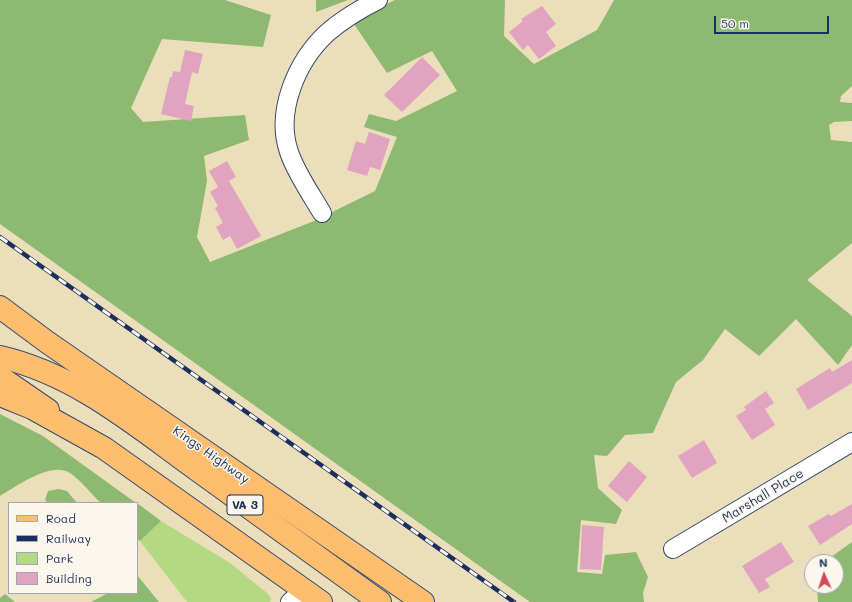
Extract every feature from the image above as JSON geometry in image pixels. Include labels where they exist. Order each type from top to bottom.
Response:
[{"type":"main road","name":"Kings Highway","points":[[0,307],[47,342],[423,602]]},
{"type":"main road","name":"VA 3","points":[[0,357],[38,369],[62,379],[110,408],[380,602]]},
{"type":"main road","points":[[0,376],[104,448]]},
{"type":"main road","name":"VA 3","points":[[0,395],[32,408],[104,448],[305,598]]},
{"type":"street","points":[[322,214],[288,152],[284,116],[288,98],[301,68],[314,48],[326,34],[339,23],[378,0]]},
{"type":"street","name":"Marshall Place","points":[[674,550],[852,442]]},
{"type":"green space","points":[[0,0],[225,0],[271,15],[263,47],[162,39],[131,108],[143,122],[245,115],[249,140],[204,156],[207,181],[197,237],[210,262],[314,221],[375,191],[397,137],[364,127],[369,114],[396,121],[457,91],[432,51],[387,73],[352,21],[395,0],[505,0],[504,36],[534,64],[597,30],[614,0],[852,0],[852,86],[841,96],[840,102],[852,103],[852,121],[834,122],[829,125],[831,140],[852,142],[852,243],[807,280],[852,316],[852,345],[838,365],[796,319],[759,356],[725,329],[703,360],[676,382],[653,433],[625,435],[607,456],[594,455],[598,488],[622,510],[616,524],[581,520],[577,572],[602,574],[605,555],[636,552],[648,577],[643,593],[644,602],[530,602],[0,224]]},
{"type":"green space","points":[[316,0],[348,0],[316,12]]},
{"type":"green space","points":[[0,414],[43,436],[135,502],[100,502],[74,476],[62,470],[53,470],[34,476],[0,496]]},
{"type":"green space","points":[[59,489],[67,491],[76,502],[47,502],[45,500],[48,491]]},
{"type":"green space","points":[[138,504],[161,521],[140,541],[138,540]]},
{"type":"green space","points":[[161,521],[230,563],[267,593],[271,598],[270,602],[187,602],[140,541]]},
{"type":"green space","points":[[852,542],[852,602],[818,602],[818,594],[844,594],[844,554],[835,554]]},
{"type":"green space","points":[[138,576],[159,602],[91,602],[106,594],[138,594]]},
{"type":"green space","points":[[5,594],[15,602],[0,602],[0,598]]},
{"type":"building","points":[[542,6],[556,24],[546,32],[556,46],[539,59],[528,45],[523,50],[509,32],[523,21],[521,19]]},
{"type":"building","points":[[185,50],[203,54],[198,74],[192,72],[185,104],[194,106],[191,121],[161,114],[170,77],[172,77],[173,71],[180,72]]},
{"type":"building","points":[[422,57],[440,75],[402,112],[384,95]]},
{"type":"building","points":[[369,132],[390,139],[380,170],[370,167],[367,176],[347,170],[356,141],[365,144]]},
{"type":"building","points":[[227,161],[236,177],[229,181],[261,236],[237,249],[230,236],[223,240],[216,227],[223,223],[215,208],[218,206],[210,192],[218,187],[209,171]]},
{"type":"building","points":[[852,360],[852,383],[808,410],[796,389],[830,368],[832,372]]},
{"type":"building","points":[[766,391],[774,403],[765,409],[775,425],[752,440],[736,416],[746,410],[744,407]]},
{"type":"building","points":[[704,440],[717,463],[692,478],[678,456]]},
{"type":"building","points":[[629,461],[647,477],[627,502],[608,486]]},
{"type":"building","points":[[852,504],[852,524],[820,545],[808,526],[829,514],[831,516]]},
{"type":"building","points":[[582,525],[604,527],[601,570],[580,569]]},
{"type":"building","points":[[781,542],[794,562],[765,579],[770,587],[759,593],[742,566]]},
{"type":"railway","points":[[0,237],[514,602]]}]
